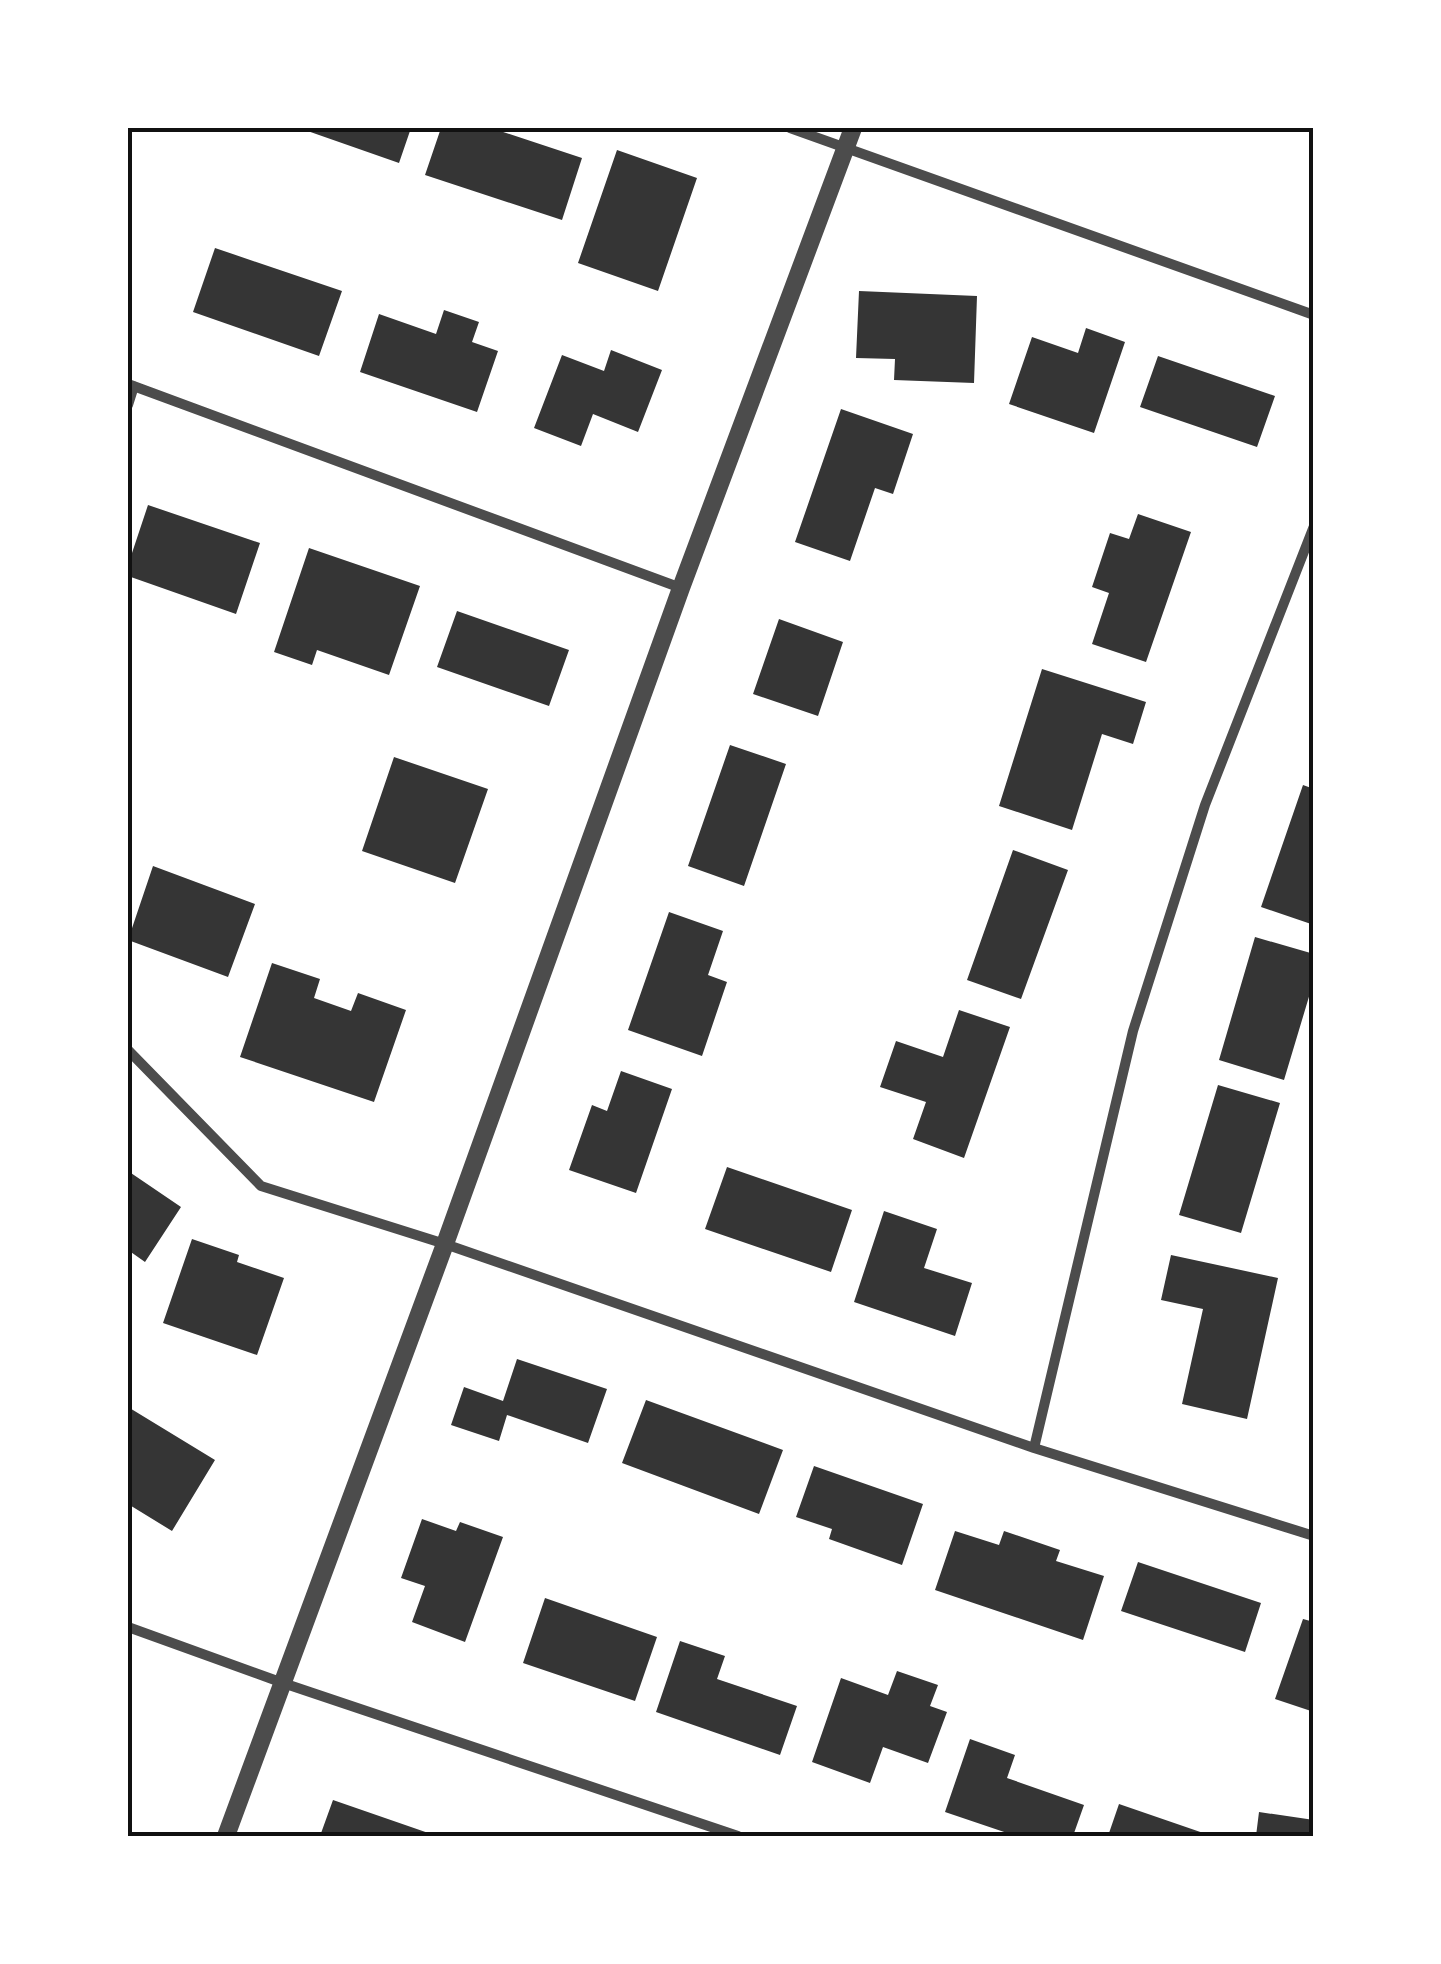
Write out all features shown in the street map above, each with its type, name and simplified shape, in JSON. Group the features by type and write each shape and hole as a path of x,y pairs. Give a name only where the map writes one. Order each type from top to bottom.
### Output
{"street":[{"path":"790,128 1314,315"},
{"path":"226,1836 853,128"},
{"path":"128,404 131,385 681,588"},
{"path":"1034,1448 1133,1031 1205,805 1314,526"},
{"path":"128,1050 260,1186 445,1244 1034,1448 1314,1536"},
{"path":"128,1627 283,1684 738,1836"}],"building":[{"path":"299,128 411,128 399,163"},
{"path":"441,128 491,128 582,158 562,220 425,175"},
{"path":"617,150 697,178 658,291 578,263"},
{"path":"215,248 342,291 319,356 193,312"},
{"path":"859,291 977,296 974,383 894,380 895,359 856,358"},
{"path":"444,310 479,322 472,342 498,351 477,412 360,372 379,314 436,334"},
{"path":"1086,328 1125,342 1094,433 1009,404 1032,337 1078,353"},
{"path":"611,350 662,370 638,432 593,414 581,446 534,428 562,355 604,371"},
{"path":"1158,356 1275,396 1257,447 1140,407"},
{"path":"841,409 913,434 893,494 875,488 850,561 795,542"},
{"path":"148,505 260,543 236,614 128,576"},
{"path":"1138,514 1191,532 1146,662 1092,644 1109,593 1092,587 1110,533 1129,539"},
{"path":"309,548 420,586 389,675 317,650 312,665 274,652"},
{"path":"457,611 569,650 549,706 437,667"},
{"path":"779,619 843,642 818,716 753,694"},
{"path":"1042,669 1146,702 1133,744 1102,734 1072,830 999,806"},
{"path":"730,745 786,764 744,886 688,866"},
{"path":"394,757 488,789 455,883 362,851"},
{"path":"1303,785 1314,789 1314,925 1261,907"},
{"path":"1013,850 1068,870 1021,999 967,980"},
{"path":"153,866 255,904 228,977 128,940"},
{"path":"669,912 723,931 708,975 727,982 702,1056 628,1030"},
{"path":"1255,937 1314,954 1314,980 1284,1080 1219,1060"},
{"path":"272,963 320,979 314,998 351,1011 358,993 406,1010 374,1102 240,1057"},
{"path":"959,1010 1010,1027 964,1158 913,1139 926,1102 880,1087 896,1041 943,1057"},
{"path":"621,1071 672,1089 636,1193 569,1170 592,1105 607,1111"},
{"path":"1218,1085 1280,1103 1241,1233 1179,1215"},
{"path":"727,1167 852,1210 831,1272 705,1229"},
{"path":"128,1171 181,1207 145,1262 128,1250"},
{"path":"884,1211 937,1229 924,1268 972,1283 955,1336 854,1302"},
{"path":"192,1239 239,1255 237,1262 284,1278 257,1355 163,1323"},
{"path":"1171,1255 1278,1278 1247,1419 1182,1404 1203,1309 1161,1300"},
{"path":"517,1359 607,1389 588,1443 507,1415 499,1441 451,1425 464,1387 503,1401"},
{"path":"646,1400 783,1450 759,1514 622,1463"},
{"path":"128,1407 215,1460 172,1531 128,1504"},
{"path":"814,1466 923,1504 902,1565 829,1539 832,1529 796,1517"},
{"path":"422,1519 456,1531 460,1522 503,1537 465,1642 412,1622 425,1586 401,1578"},
{"path":"955,1531 999,1545 1004,1531 1060,1550 1056,1561 1104,1576 1083,1640 935,1590"},
{"path":"1138,1562 1261,1603 1245,1652 1121,1611"},
{"path":"545,1598 657,1637 635,1701 523,1663"},
{"path":"1303,1619 1314,1622 1314,1712 1275,1699"},
{"path":"680,1641 725,1656 717,1679 797,1706 780,1755 656,1712"},
{"path":"897,1671 938,1685 930,1706 947,1712 928,1763 883,1747 870,1783 812,1762 841,1678 888,1695"},
{"path":"970,1739 1015,1755 1007,1778 1084,1805 1073,1836 1016,1836 945,1812"},
{"path":"333,1800 437,1836 320,1836"},
{"path":"1119,1804 1212,1836 1108,1836"},
{"path":"1259,1812 1314,1820 1314,1836 1256,1836"}]}
